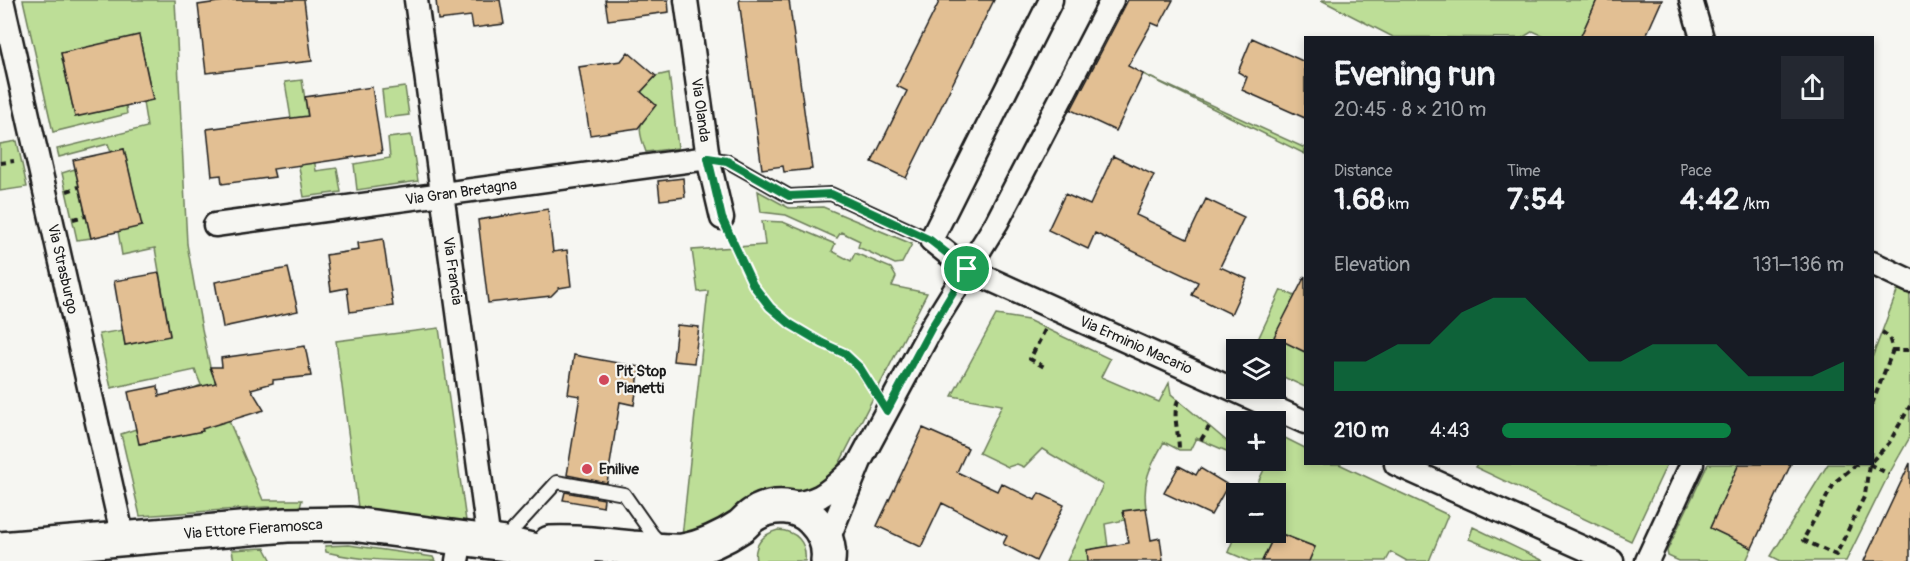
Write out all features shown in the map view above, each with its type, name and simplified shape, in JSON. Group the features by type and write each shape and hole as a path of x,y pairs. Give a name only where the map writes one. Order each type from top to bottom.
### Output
{"main road":[{"path":"483,546 576,542 668,551 685,550 713,542 766,508 781,506 796,508 810,516 821,527 830,554"},
{"name":"Via Ettore Fieramosca","path":"0,549 287,525 330,524 351,524 483,546"},
{"path":"733,561 732,550 735,537 742,525"},
{"path":"483,546 579,561"}],"street":[{"name":"Via Strasburgo","path":"2,0 123,538"},
{"name":"Via Francia","path":"416,0 443,194 483,546"},
{"name":"Via Olanda","path":"686,0 708,158 722,218"},
{"path":"930,240 1051,0"},
{"path":"830,554 860,461 933,325 997,222 1112,0"},
{"path":"1691,0 1701,36"},
{"name":"Via Gran Bretagna","path":"215,225 708,158"},
{"name":"Via Erminio Macario","path":"930,240 967,269 1304,422"},
{"path":"1874,264 1910,281"},
{"path":"781,506 805,503 824,496 860,461"},
{"path":"1398,465 1612,561"},
{"path":"1647,561 1692,465"}],"lane":[{"path":"708,158 727,161 789,196 831,194 930,240"},
{"path":"483,546 557,482 624,494 652,534 668,551"}],"path":[{"path":"0,163 21,159"},
{"path":"66,191 79,188"},
{"path":"73,219 86,216"},
{"path":"722,218 753,285 770,307 790,324 844,353 860,368 887,411"},
{"path":"1046,328 1030,359 1046,368"},
{"path":"1874,399 1893,350 1889,337 1882,332"},
{"path":"1893,350 1910,350"},
{"path":"1178,400 1174,412 1179,450"},
{"path":"1874,459 1889,443 1910,406"},
{"path":"1201,440 1209,427"},
{"path":"1856,465 1836,482 1803,540 1836,555 1865,495 1870,465"},
{"path":"1873,465 1889,474"}],"green space":[{"path":"23,0 175,0 187,244 210,367 229,421 263,500 302,500 300,507 266,507 140,516 121,434 136,429 140,444 202,431 194,388 201,385 195,370 111,388 99,334 123,330 125,345 170,335 155,248 122,255 118,231 141,225 124,149 111,152 108,144 59,157 57,149 147,127 143,102 153,99 139,36 61,53 75,116 126,106 127,114 53,132"},
{"path":"1321,0 1597,0 1581,36 1544,36 1533,31 1525,36 1391,36"},
{"path":"669,73 678,148 646,152 640,131 642,122 655,105 641,92 656,76"},
{"path":"1143,74 1304,148 1304,154"},
{"path":"302,80 316,171 337,168 341,192 304,197 285,82"},
{"path":"405,87 409,115 385,118 382,90"},
{"path":"411,135 418,181 357,190 354,164 390,158 388,138"},
{"path":"17,141 27,187 0,191 0,144"},
{"path":"75,169 91,238 77,240 62,173"},
{"path":"758,191 789,208 823,207 912,244 902,263 895,264 858,247 860,241 841,232 837,238 786,215 761,212"},
{"path":"762,221 783,222 835,244 832,251 851,261 855,253 891,268 896,277 892,286 927,293 838,466 828,479 819,487 811,490 777,489 764,492 744,503 720,522 698,533 682,537 708,291 698,292 692,250 765,245"},
{"path":"1898,289 1910,295 1910,437 1846,561 1781,561 1771,556 1827,465 1874,465 1874,353"},
{"path":"1281,290 1295,296 1275,337 1279,339 1258,339"},
{"path":"996,315 1028,320 1110,359 1101,377 1159,402 1169,383 1171,394 1226,441 1226,451 1196,438 1190,450 1179,450 1164,442 1147,481 1146,508 1123,511 1125,520 1105,524 1108,547 1098,548 1100,561 1067,561 1103,485 1042,449 1024,467 1017,464 1008,467 979,453 1002,405 952,396"},
{"path":"439,328 466,521 358,507 336,341"},
{"path":"1286,342 1304,352 1304,387 1286,378"},
{"path":"1286,438 1304,448 1304,465 1341,465 1448,515 1429,561 1407,561 1391,552 1386,561 1309,561 1315,547 1286,536 1286,483 1258,483 1263,471 1286,471"},
{"path":"1476,465 1667,465 1631,541 1475,467"},
{"path":"1708,465 1739,465 1710,528 1752,548 1746,561 1679,561 1668,556 1667,551"},
{"path":"1473,527 1544,561 1522,561 1469,539"},
{"path":"778,530 795,535 799,539 804,548 805,561 756,561 756,550 760,541 768,534"},
{"path":"1232,543 1271,543 1262,561 1249,561 1228,552"},
{"path":"349,545 433,557 435,561 367,559 326,552 325,546"},
{"path":"265,548 272,561 234,561 232,550"}],"building":[{"path":"232,0 304,0 312,61 206,73 198,5"},
{"path":"436,0 500,0 504,24 473,28 471,16 438,20"},
{"path":"605,0 668,0 669,12 608,20"},
{"path":"739,0 789,0 812,169 784,172 783,166 762,169"},
{"path":"940,0 994,0 906,178 872,162 907,91 897,86"},
{"path":"1128,0 1173,0 1159,26 1152,23 1128,66 1143,74 1116,131 1071,110"},
{"path":"1597,0 1662,0 1646,36 1581,36"},
{"path":"139,35 153,100 75,117 61,53"},
{"path":"1252,38 1304,62 1304,118 1242,90 1247,77 1238,72"},
{"path":"628,52 656,76 641,92 656,105 638,128 590,135 579,67 621,61"},
{"path":"372,87 382,153 273,169 275,177 222,184 221,175 212,176 207,129 308,116 305,97"},
{"path":"124,149 142,226 91,238 73,160"},
{"path":"1113,156 1154,175 1136,215 1187,239 1206,199 1244,217 1220,267 1247,279 1231,314 1192,295 1198,282 1095,233 1088,249 1048,230 1065,194 1090,205"},
{"path":"683,178 685,197 660,200 658,181"},
{"path":"548,209 553,252 567,250 571,286 559,288 551,296 488,303 478,220"},
{"path":"383,239 393,306 350,312 347,288 331,291 326,255 359,250 358,243"},
{"path":"288,268 298,311 223,327 215,282"},
{"path":"159,273 170,336 125,345 114,281"},
{"path":"1304,278 1304,352 1286,343 1286,339 1274,337"},
{"path":"677,325 699,327 694,363 673,361"},
{"path":"305,346 311,376 273,380 273,383 251,389 264,410 202,429 203,431 139,444 128,392 158,386 159,396 216,383 210,367 222,367 221,358"},
{"path":"574,355 640,367 634,405 620,402 607,483 567,475 580,396 568,394"},
{"path":"923,428 968,448 957,472 997,491 1001,483 1035,500 1039,493 1064,505 1036,561 1003,544 1007,536 942,503 921,547 877,526"},
{"path":"1910,463 1910,561 1864,561"},
{"path":"1739,465 1791,465 1752,548 1710,528"},
{"path":"1179,466 1196,475 1200,468 1226,484 1226,489 1211,515 1164,493"},
{"path":"565,492 604,499 603,507 563,500"},
{"path":"1146,508 1151,540 1160,538 1163,561 1088,561 1087,550 1129,543 1123,511"},
{"path":"1286,536 1315,547 1309,561 1262,561 1271,543 1286,543"}],"place":[{"name":"Pit Stop Pianetti","path":"604,380"},
{"name":"Enilive","path":"587,469"}],"route":[{"path":"708,158 727,161 789,196 831,194 930,240 967,269 933,325 887,411 860,368 844,353 790,324 770,307 753,285 722,218 708,158"}]}
